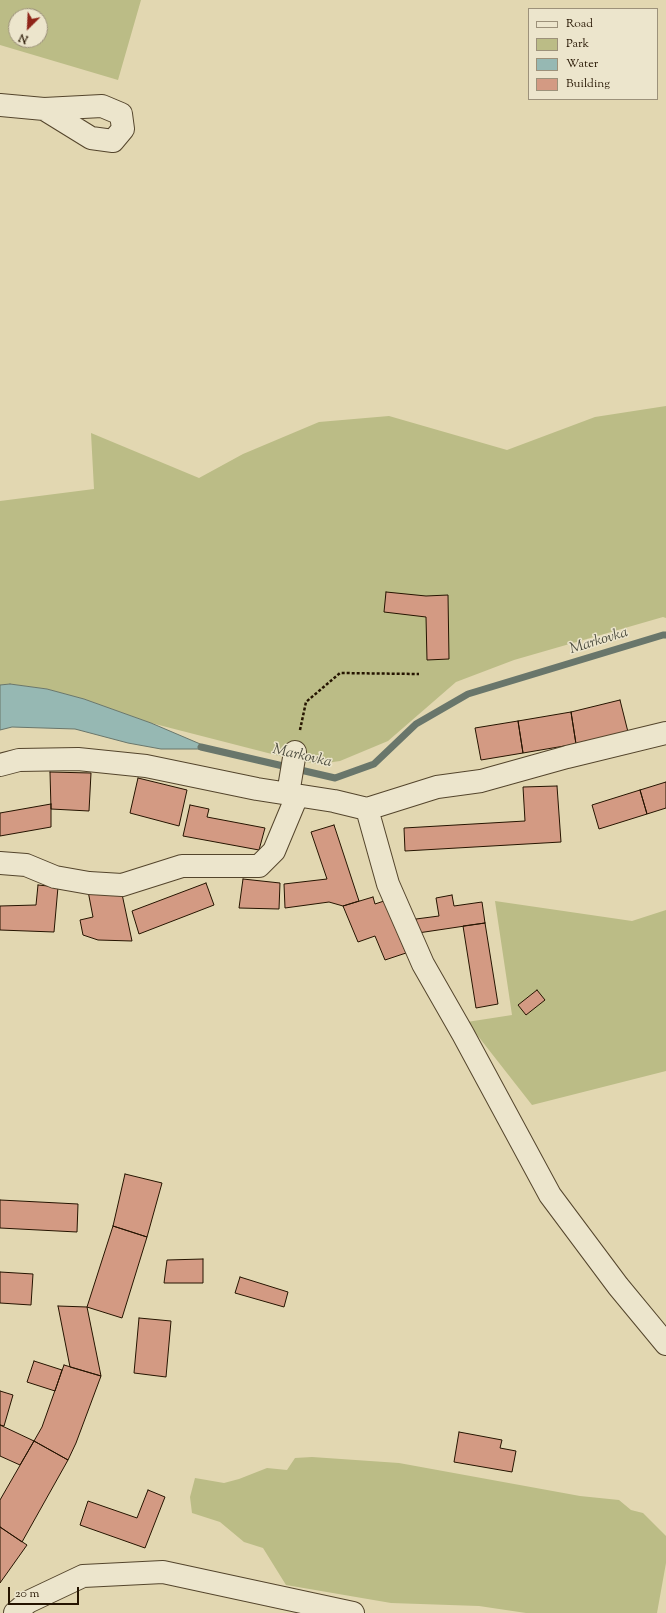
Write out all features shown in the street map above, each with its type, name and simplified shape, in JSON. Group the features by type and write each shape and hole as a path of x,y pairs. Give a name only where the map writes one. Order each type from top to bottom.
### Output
{"street":[{"path":"0,105 44,109"},
{"path":"0,765 19,760 78,759 146,766 292,789 367,809 437,787 481,781 567,757 666,733"},
{"path":"0,863 26,865 55,877 88,883 122,885 182,866 259,866 274,851 292,789 295,752"},
{"path":"367,809 388,884 423,964 477,1059 550,1195 618,1286 666,1344"},
{"path":"15,1613 28,1602 83,1576 163,1572 353,1613"}],"path":[{"path":"295,752 306,702 340,673 419,674"}],"green space":[{"path":"0,0 141,0 118,80 10,48 48,48 48,8 8,8 8,47 0,45"},
{"path":"666,406 666,618 663,617 514,660 456,682 388,741 340,761 319,764 299,761 151,723 84,699 47,689 10,684 0,685 0,501 94,489 91,433 199,478 243,454 319,422 389,416 507,450 595,417"},
{"path":"495,901 632,921 666,910 666,1071 532,1105 467,1022 512,1015"},
{"path":"312,1457 399,1463 580,1496 619,1500 631,1510 643,1513 666,1536 666,1563 657,1613 526,1613 479,1606 391,1603 286,1585 263,1548 244,1542 220,1522 192,1513 190,1497 195,1478 224,1483 267,1468 287,1470 295,1458"}],"water":[{"path":"10,684 47,689 84,699 151,723 212,749 161,749 128,743 75,729 12,727 0,730 0,685"}],"building":[{"path":"386,592 426,596 448,595 449,659 427,660 426,617 384,612"},
{"path":"620,700 628,732 576,744 571,712"},
{"path":"571,712 576,744 523,753 518,721"},
{"path":"518,721 523,753 481,760 475,728"},
{"path":"50,772 91,773 89,811 51,809"},
{"path":"138,778 187,790 179,826 130,813"},
{"path":"666,782 666,808 647,814 640,790"},
{"path":"557,786 561,842 405,851 404,828 525,821 523,787"},
{"path":"640,790 647,814 599,829 592,805"},
{"path":"51,804 51,827 0,836 0,813"},
{"path":"190,805 209,809 207,817 265,828 259,850 183,836"},
{"path":"334,825 359,901 343,906 329,902 285,908 284,884 327,879 311,832"},
{"path":"243,879 280,883 279,909 239,908"},
{"path":"206,883 214,905 139,934 132,911"},
{"path":"38,885 58,887 54,932 0,930 0,906 36,905"},
{"path":"88,891 122,894 132,941 98,940 83,935 80,920 93,917"},
{"path":"452,895 454,906 482,902 485,923 418,933 416,919 439,916 436,898"},
{"path":"373,897 375,904 384,901 406,953 385,960 375,936 358,942 343,906"},
{"path":"485,923 498,1004 476,1008 463,926"},
{"path":"537,990 545,1000 526,1015 518,1005"},
{"path":"125,1174 162,1183 147,1237 113,1226"},
{"path":"0,1200 78,1204 77,1232 0,1228"},
{"path":"113,1226 147,1237 122,1318 87,1307"},
{"path":"203,1259 203,1283 164,1283 167,1260"},
{"path":"0,1272 33,1274 31,1305 0,1303"},
{"path":"240,1277 288,1292 284,1307 235,1293"},
{"path":"58,1306 87,1307 101,1376 70,1367"},
{"path":"139,1318 171,1321 166,1377 134,1373"},
{"path":"34,1361 62,1370 55,1391 27,1382"},
{"path":"64,1365 101,1376 76,1443 68,1460 34,1441 42,1427"},
{"path":"0,1391 13,1395 4,1426 0,1425"},
{"path":"0,1425 34,1441 20,1465 0,1456"},
{"path":"459,1432 502,1440 500,1448 516,1451 512,1472 454,1462"},
{"path":"34,1441 68,1460 22,1542 0,1527 0,1500"},
{"path":"148,1490 165,1497 145,1548 80,1525 88,1501 137,1518"},
{"path":"0,1527 27,1545 0,1583"}],"waterway":[{"name":"Markovka","path":"201,747 335,778 374,764 416,724 468,694 666,635"}]}
